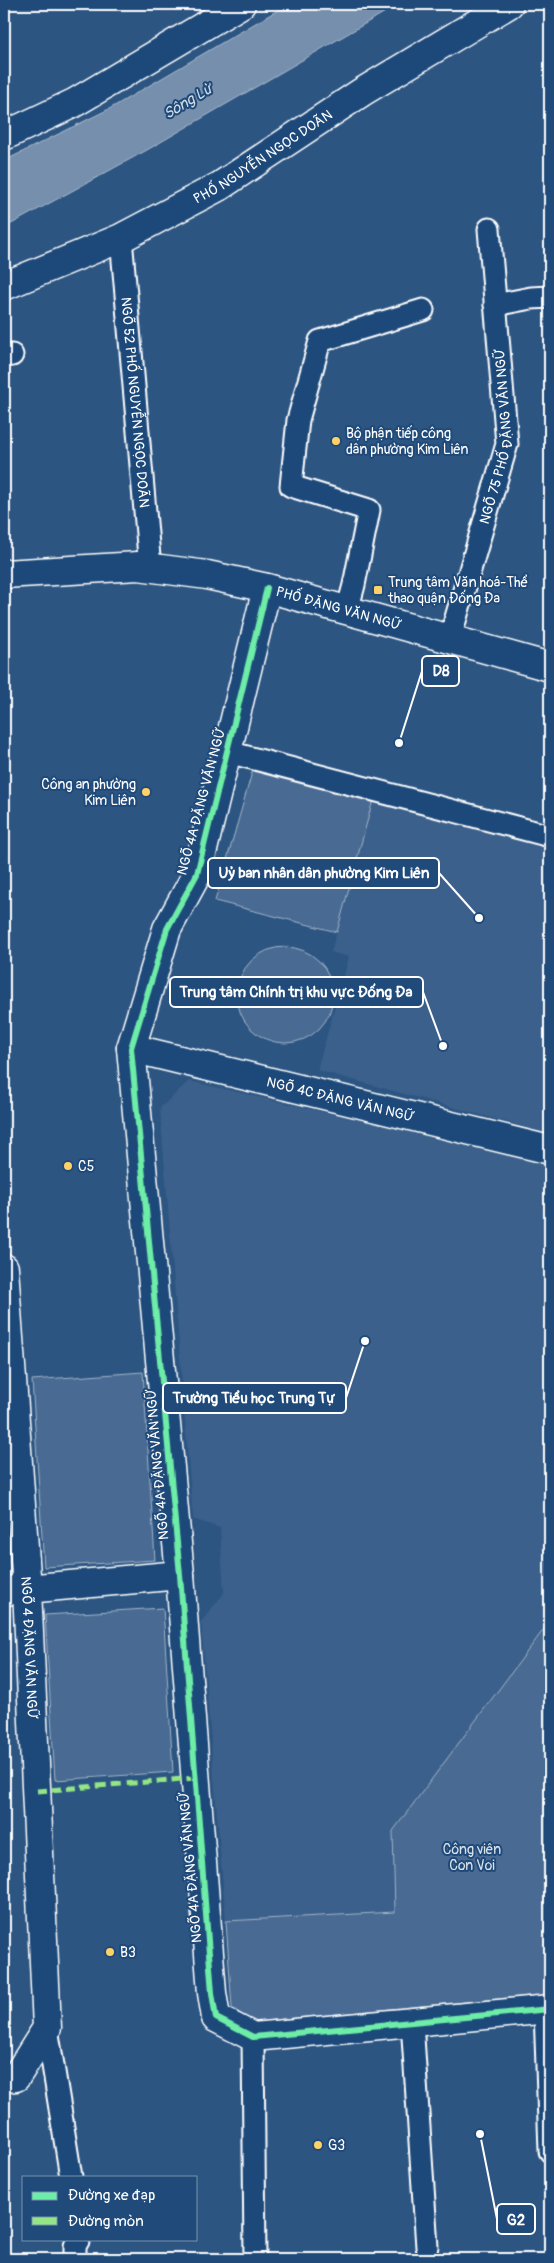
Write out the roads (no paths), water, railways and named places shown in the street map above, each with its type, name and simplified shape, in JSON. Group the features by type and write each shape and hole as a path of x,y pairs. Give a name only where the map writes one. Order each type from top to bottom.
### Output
{"street":[{"path":"4,136 74,103 241,4"},
{"name":"PHỐ NGUYỄN NGỌC DOÃN","path":"4,286 121,238 220,186 362,92 509,4"},
{"name":"PHỐ ĐẶNG VĂN NGỮ","path":"4,574 138,566 207,575 266,588 550,667"},
{"name":"NGÕ 4A ĐẶNG VĂN NGỮ","path":"252,2037 216,2018 215,2010 180,1575 131,1048 167,929 196,874 228,752 266,588"},
{"name":"NGÕ 4C ĐẶNG VĂN NGỮ","path":"131,1048 550,1150"},
{"name":"NGÕ 4 ĐẶNG VĂN NGỮ","path":"4,1268 15,1590 47,2028"},
{"path":"15,1590 180,1575"},
{"path":"252,2037 548,2010"},
{"path":"4,2078 16,2077 47,2028"}],"lane":[{"name":"NGÕ 75 PHỐ ĐẶNG VĂN NGỮ","path":"450,638 507,444 489,229"},
{"name":"NGÕ 52 PHỐ NGUYỄN NGỌC DOÃN","path":"121,238 150,568"},
{"path":"496,305 531,298 550,297"},
{"path":"347,611 369,510 290,486 298,420 320,341 424,310"},
{"path":"228,752 550,836"},
{"path":"548,2010 550,2151"},
{"path":"412,2022 427,2247"},
{"path":"47,2028 71,2176"},
{"path":"252,2037 255,2259"},
{"path":"75,2259 75,2246 79,2240"}],"water":[{"name":"Sông Lừ","path":"288,4 399,4 147,150 4,228 4,161 111,108"}],"place":[{"name":"Bộ phận tiếp công dân phường Kim Liên","path":"336,441"},
{"name":"Trung tâm Văn hoá-Thể thao quận Đống Đa","path":"378,590"},
{"name":"D8","path":"399,743"},
{"name":"Công an phường Kim Liên","path":"146,792"},
{"name":"Uỷ ban nhân dân phường Kim Liên","path":"479,918"},
{"name":"Trung tâm Chính trị khu vực Đống Đa","path":"443,1046"},
{"name":"C5","path":"68,1166"},
{"name":"Trường Tiểu học Trung Tự","path":"365,1341"},
{"name":"B3","path":"110,1952"},
{"name":"G2","path":"480,2134"},
{"name":"G3","path":"318,2145"}],"park label":[{"name":"Công viên Con Voi","path":"472,1858"}]}
